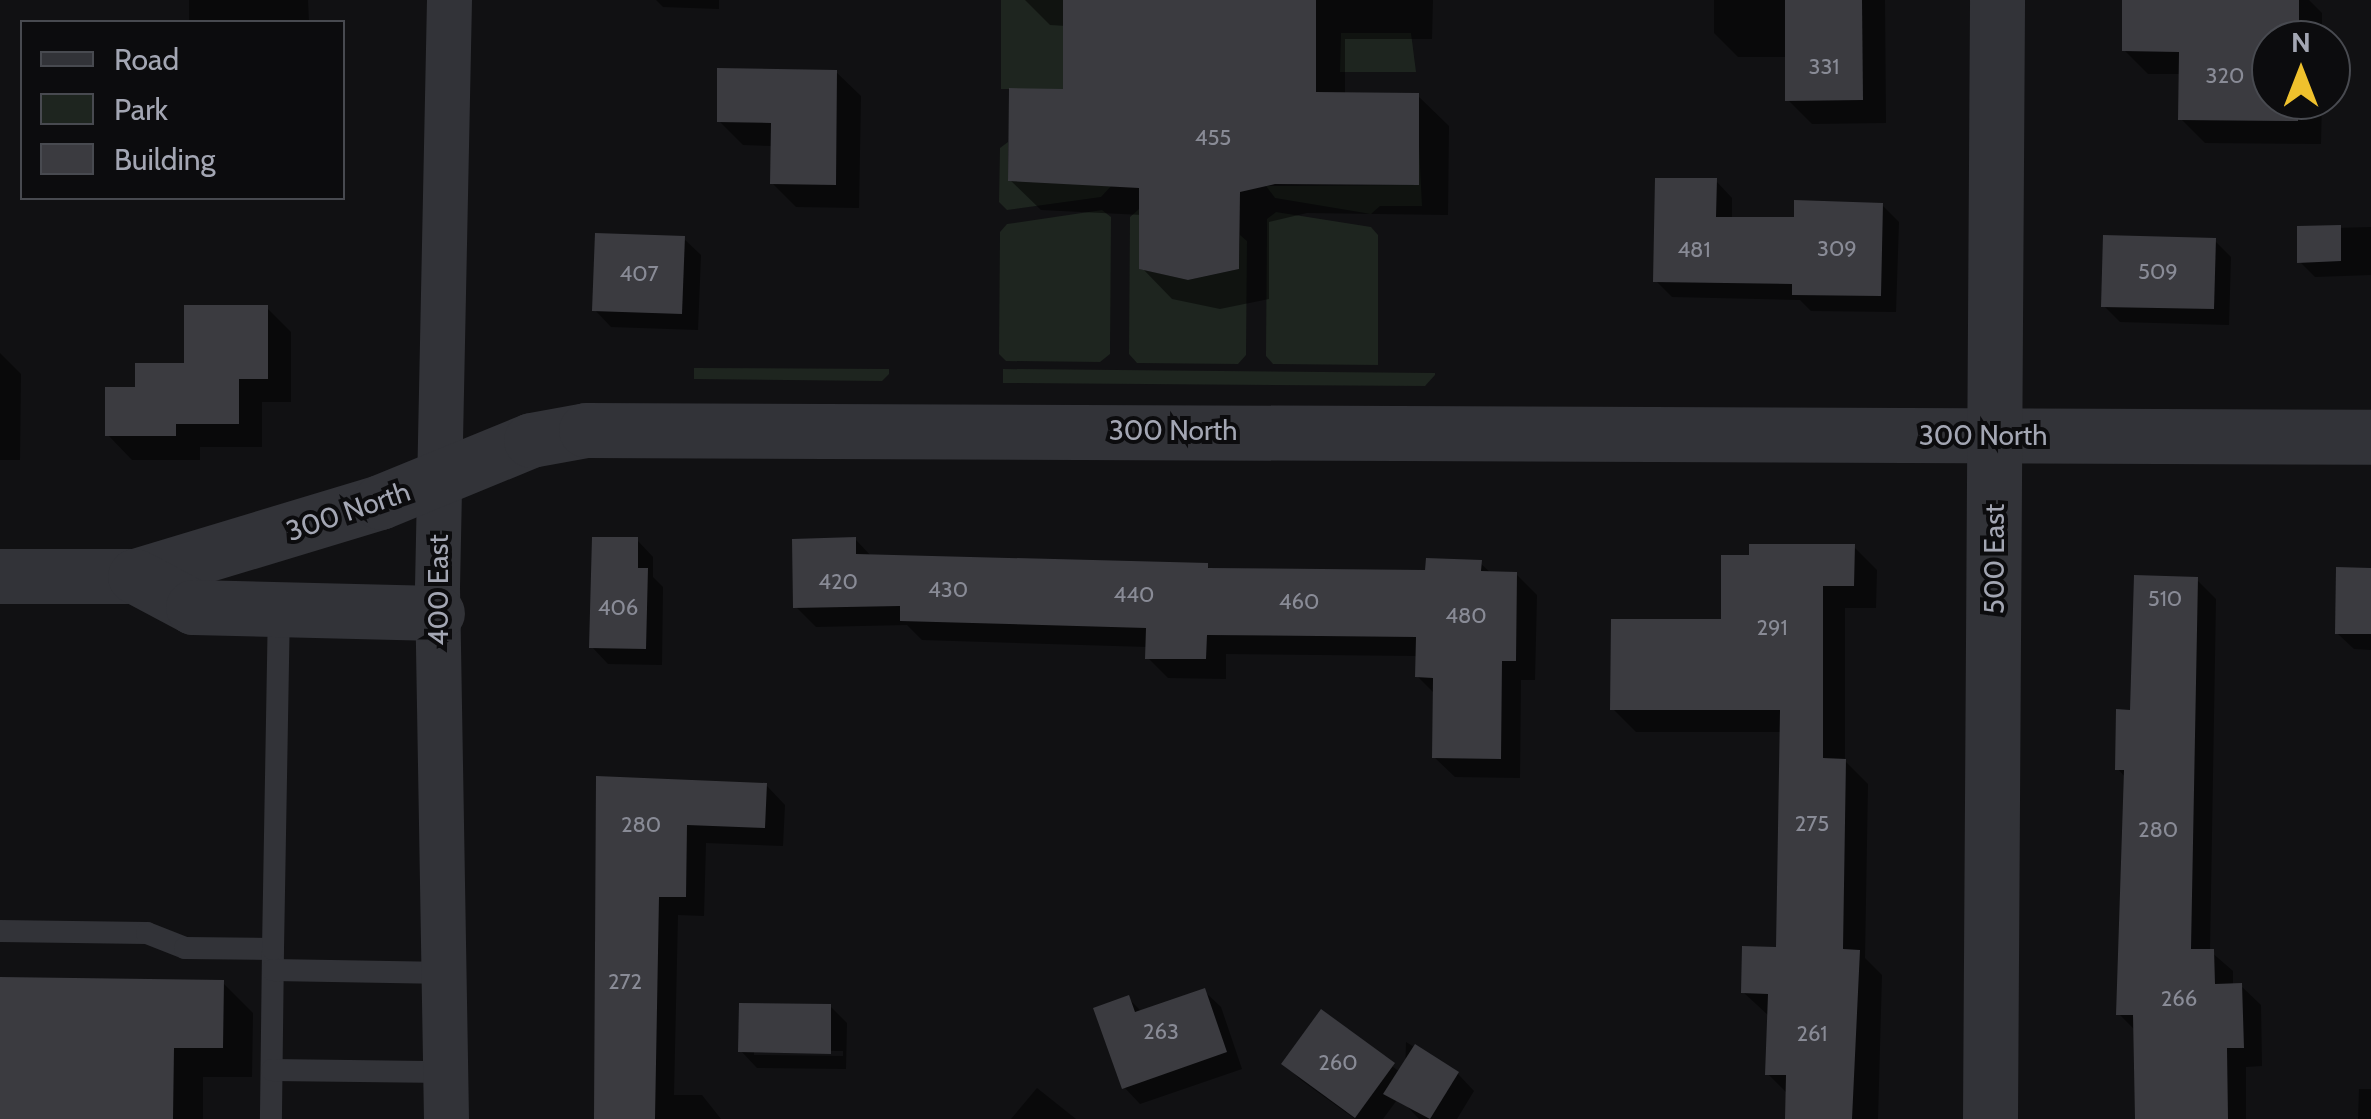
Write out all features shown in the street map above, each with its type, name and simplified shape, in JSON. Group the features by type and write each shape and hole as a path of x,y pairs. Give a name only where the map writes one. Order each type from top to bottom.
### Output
{"street":[{"name":"400 East","path":"446,1119 448,973 437,613 449,0"},
{"name":"500 East","path":"1990,1119 1997,0"},
{"name":"300 North","path":"0,576 135,576 439,480 530,440 644,427 2371,437"},
{"path":"135,576 193,607 437,613"}],"lane":[{"path":"271,1119 279,609"},
{"path":"0,930 147,933 186,948 448,973"},
{"path":"272,1070 446,1072"}],"green space":[{"path":"1001,0 1063,0 1063,89 1001,89"},
{"path":"1341,33 1411,33 1416,72 1340,72"},
{"path":"1008,142 1008,181 1114,183 1101,197 1007,210 999,202 1000,148"},
{"path":"1419,145 1422,206 1380,206 1371,214 1275,198 1266,186 1418,185"},
{"path":"1139,209 1140,269 1188,280 1239,269 1240,235 1247,241 1246,355 1238,364 1137,363 1129,354 1130,217"},
{"path":"1102,210 1111,217 1110,354 1100,362 1006,361 999,354 1000,232 1007,224"},
{"path":"1276,212 1371,227 1378,235 1378,365 1273,364 1266,356 1267,219"},
{"path":"694,368 889,369 889,374 882,381 694,379"},
{"path":"1003,369 1435,375 1425,386 1003,383"}],"building":[{"path":"1063,0 1316,0 1316,92 1419,93 1419,185 1275,184 1240,192 1239,269 1188,280 1139,269 1139,188 1008,181 1009,88 1063,89"},
{"path":"1785,0 1862,0 1863,100 1785,101"},
{"path":"2122,0 2299,0 2299,20 2251,20 2251,120 2298,121 2178,120 2179,52 2122,51"},
{"path":"717,68 837,70 836,185 770,184 771,123 717,122"},
{"path":"1655,178 1717,178 1716,217 1794,217 1794,200 1883,203 1881,296 1792,295 1792,284 1653,282"},
{"path":"2341,225 2341,261 2297,263 2297,226"},
{"path":"595,233 685,236 682,314 592,311"},
{"path":"2103,235 2216,238 2214,309 2101,307"},
{"path":"184,305 268,305 268,379 239,379 239,424 176,424 176,436 105,436 105,387 135,387 135,363 184,363"},
{"path":"592,537 638,537 638,568 648,568 646,649 589,648"},
{"path":"856,537 856,554 1208,563 1208,568 1425,570 1426,558 1482,560 1481,571 1517,572 1516,661 1502,661 1501,759 1432,758 1433,678 1415,677 1416,637 1207,635 1206,659 1145,659 1146,628 900,621 900,606 793,608 792,539"},
{"path":"1749,544 1855,544 1854,586 1823,586 1823,758 1846,759 1843,949 1860,950 1852,1119 1785,1119 1786,1075 1765,1075 1768,994 1741,993 1742,946 1776,947 1780,710 1610,710 1611,619 1721,619 1721,555 1749,555"},
{"path":"2336,567 2371,568 2371,634 2335,634"},
{"path":"2134,575 2198,577 2191,949 2214,949 2215,984 2242,983 2244,1048 2227,1048 2228,1119 2135,1119 2133,1015 2116,1015 2124,770 2115,770 2116,709 2130,710"},
{"path":"596,776 767,783 765,828 687,825 686,897 659,897 655,1119 594,1119"},
{"path":"0,977 224,980 223,1048 174,1048 173,1119 0,1119"},
{"path":"1205,988 1227,1052 1122,1089 1093,1008 1129,995 1135,1012"},
{"path":"739,1003 831,1004 831,1054 738,1052"},
{"path":"1321,1009 1395,1063 1355,1118 1281,1064"},
{"path":"1415,1044 1459,1072 1430,1119 1383,1094"}]}
